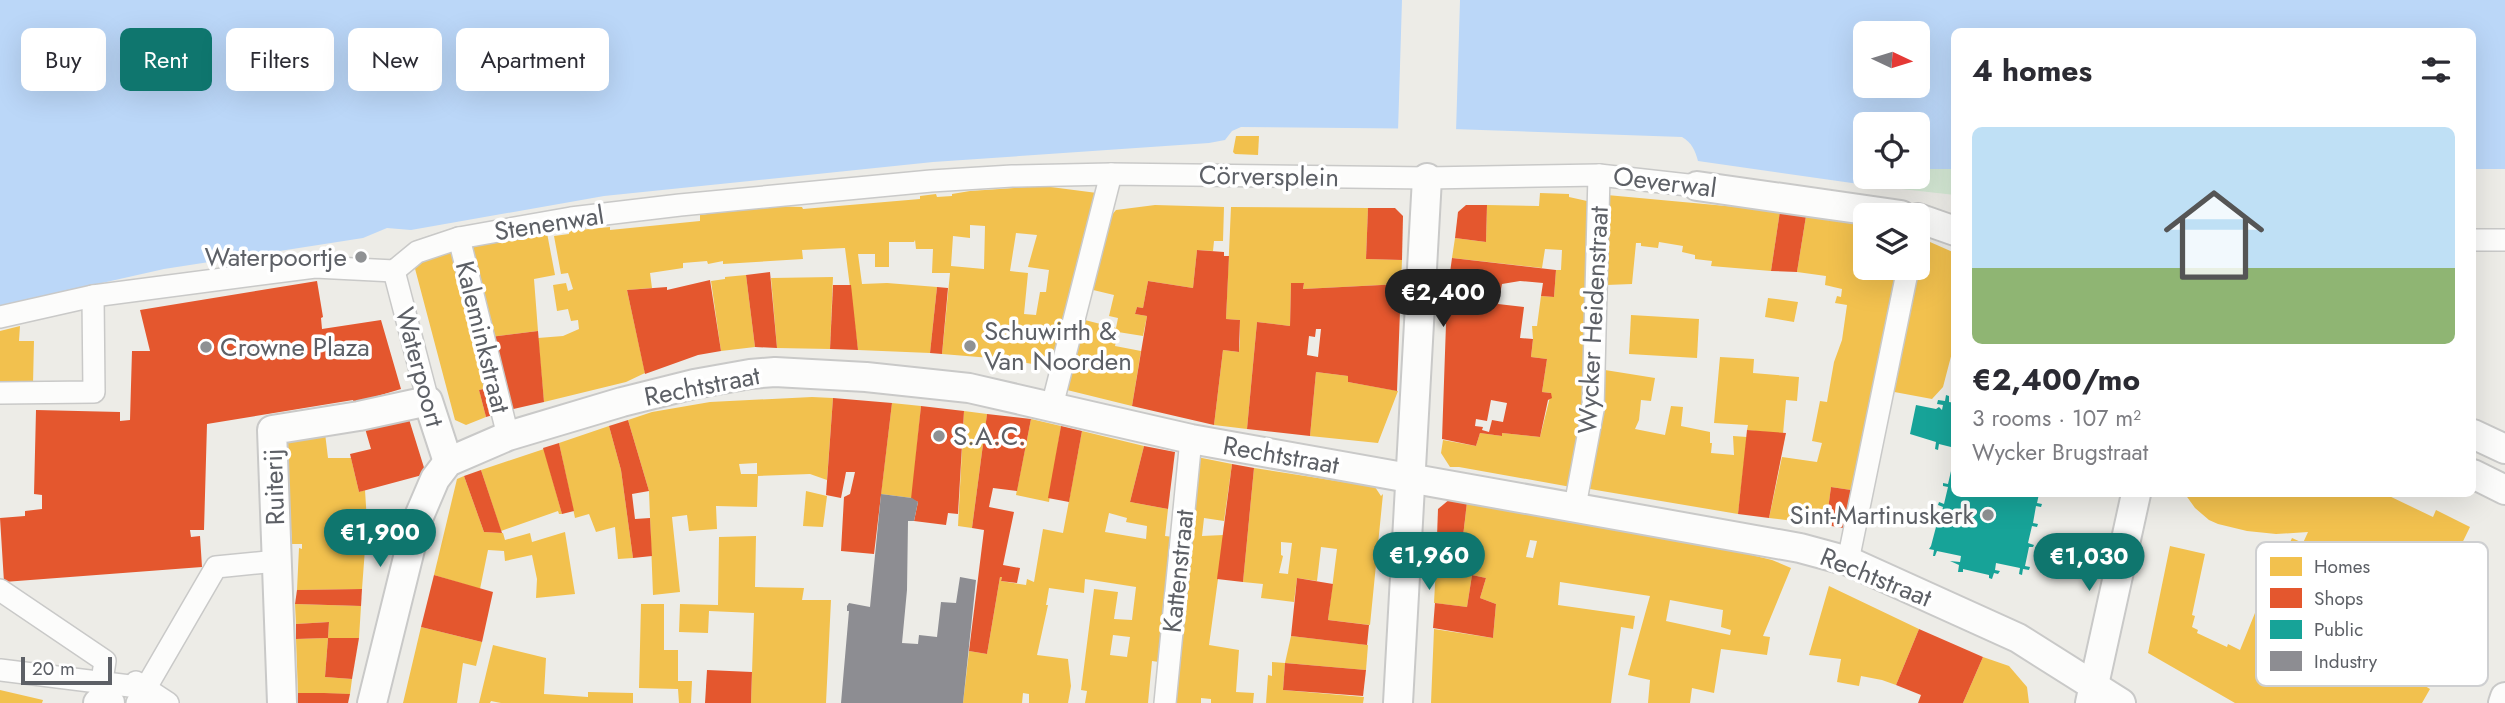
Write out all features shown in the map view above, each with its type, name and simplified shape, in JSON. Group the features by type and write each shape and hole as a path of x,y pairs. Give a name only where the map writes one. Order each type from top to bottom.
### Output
{"street":[{"name":"Cörversplein","path":"1111,174 1427,178"},
{"name":"Stenenwal","path":"394,271 417,252 459,237 571,218 791,194 999,176 1111,174"},
{"path":"1052,406 1111,174"},
{"name":"Oeverwal","path":"1427,178 1599,175 1853,208"},
{"name":"Wycker Heidenstraat","path":"1575,506 1593,410 1599,175"},
{"path":"1398,703 1427,178"},
{"path":"1930,222 1951,230"},
{"name":"Kaleminkstraat","path":"459,237 508,436"},
{"path":"2476,240 2505,240"},
{"path":"0,317 93,296 315,267 394,271"},
{"name":"Waterpoort","path":"394,271 428,401 448,462"},
{"path":"1848,561 1906,280"},
{"path":"0,393 94,392 93,296"},
{"name":"Rechtstraat","path":"448,462 508,436 672,389 723,378 775,372 943,384 993,392 1191,439 1800,548 1848,561 2018,638 2092,695 2121,703"},
{"name":"Ruiterij","path":"282,703 272,430 359,416 428,401"},
{"path":"2476,435 2505,449"},
{"name":"Kattenstraat","path":"1165,703 1191,439"},
{"path":"372,703 417,521 435,479 448,462"},
{"path":"2476,476 2505,490"},
{"path":"2092,695 2135,497"},
{"path":"141,695 216,568 277,561"},
{"path":"0,590 105,661 141,695"},
{"path":"102,697 105,661"},
{"path":"0,670 102,697 141,695 168,703"},
{"path":"2503,703 2505,697"}],"green space":[{"path":"1930,169 1951,169 1951,195 1902,189 1930,189"}],"water":[{"path":"0,0 2505,0 2505,169 2476,169 2476,28 1951,28 1951,169 1930,169 1930,112 1853,112 1853,183 1698,161 1693,147 1682,137 1452,129 1241,127 1232,131 1225,140 1209,143 933,162 604,196 411,230 387,228 363,238 164,269 0,306"}],"pier":[{"path":"1402,0 1460,0 1456,132 1398,132"}],"building: Homes":[{"path":"1236,136 1259,136 1258,155 1235,154 1233,152"},
{"path":"1043,186 1097,193 1057,368 1003,359 942,354 950,273 932,273 933,249 916,249 915,240 889,242 889,267 875,267 875,254 858,254 862,284 937,287 930,353 858,350 845,248 802,250 803,259 723,264 723,261 708,264 707,261 683,263 683,268 650,273 652,288 627,290 645,373 626,382 544,402 538,338 563,336 579,329 578,320 571,321 568,309 557,311 553,285 566,283 568,291 573,289 568,273 561,274 554,236 569,234 569,231 610,227 610,230 700,221 700,215 766,206 803,209 920,199 920,196 936,194 937,197 952,196 970,191","holes":["970,225 985,226 984,269 951,266 953,236 970,238","1016,233 1037,235 1028,267 1049,270 1046,292 1040,292 1036,315 1024,314 1028,273 1010,271"]},
{"path":"1540,193 1569,194 1569,197 1587,201 1587,195 1590,193 1583,408 1571,487 1450,467 1441,453 1443,440 1476,446 1480,433 1540,437 1551,393 1542,392 1547,359 1531,357 1532,326 1537,326 1541,296 1554,297 1556,270 1561,270 1562,250 1545,249 1542,268 1452,258 1455,238 1486,242 1487,205 1539,206"},
{"path":"1607,195 1780,211 1771,271 1711,266 1712,261 1695,259 1695,255 1682,252 1683,246 1659,242 1658,248 1636,243 1632,284 1606,285"},
{"path":"1155,205 1224,207 1223,241 1214,241 1213,251 1197,250 1193,288 1148,281 1143,308 1137,307 1135,314 1147,316 1143,336 1118,332 1115,346 1141,351 1132,406 1063,389 1081,319 1116,328 1118,318 1109,316 1114,295 1089,289 1105,223 1116,210"},
{"path":"1231,207 1368,208 1366,259 1402,260 1401,284 1303,289 1304,283 1291,283 1290,326 1257,322 1247,429 1214,425 1223,350 1239,352 1240,341 1240,320 1226,319"},
{"path":"1806,216 1853,224 1853,280 1895,280 1851,490 1831,487 1826,525 1769,518 1782,457 1817,462 1822,443 1812,441 1820,401 1827,402 1834,362 1842,340 1847,305 1835,303 1837,296 1841,297 1842,289 1825,285 1826,276 1797,272"},
{"path":"547,233 555,275 534,279 538,331 490,337 472,245 527,239 526,235"},
{"path":"1930,242 1951,251 1951,356 1943,387 1932,399 1889,391 1914,283 1915,280 1930,280"},
{"path":"454,250 490,388 479,390 486,417 466,425 455,420 413,261"},
{"path":"746,275 755,347 721,351 711,281"},
{"path":"833,277 830,349 777,348 771,278"},
{"path":"1768,298 1798,302 1794,322 1765,317"},
{"path":"1631,315 1699,319 1697,358 1629,354"},
{"path":"20,326 19,341 34,341 33,384 0,383 0,331"},
{"path":"1720,357 1754,359 1753,373 1799,377 1797,401 1786,400 1783,434 1747,430 1748,425 1714,423"},
{"path":"1605,370 1655,378 1651,401 1641,400 1635,429 1665,435 1671,406 1683,407 1681,426 1710,432 1711,453 1734,455 1733,436 1747,437 1738,514 1584,488 1600,412"},
{"path":"1316,372 1348,376 1348,382 1398,391 1378,443 1310,436"},
{"path":"833,398 827,480 810,474 758,476 757,507 716,506 717,529 689,531 687,515 672,517 680,592 653,595 649,491 628,420 652,412 710,402","holes":["757,463 757,474 741,474 739,464"]},
{"path":"892,403 921,406 912,498 881,494"},
{"path":"964,411 987,414 972,528 958,526"},
{"path":"1031,419 1061,426 1049,502 1016,495"},
{"path":"609,426 621,470 633,558 618,559 615,527 596,532 589,514 575,518 559,443"},
{"path":"1082,431 1144,446 1130,502 1168,509 1165,536 1174,537 1159,662 1152,661 1148,703 1085,703 1087,691 1081,690 1094,589 1118,592 1114,619 1132,620 1136,587 1085,579 1084,593 1049,588 1037,655 1068,659 1071,686 1068,703 1029,703 1029,694 1023,693 1022,703 963,703 969,651 987,654 1000,577 1001,581 1026,585 1027,579 1034,582 1043,529 1063,533","holes":["1109,513 1127,518 1126,522 1147,526 1146,539 1105,532","1113,635 1130,637 1127,657 1110,655"]},
{"path":"325,433 328,458 351,458 359,492 365,490 367,522 362,589 297,590 299,548 302,549 302,544 292,544 285,438"},
{"path":"544,449 562,514 558,511 501,531 481,470"},
{"path":"1197,457 1232,464 1224,521 1204,518 1202,536 1224,535 1209,645 1239,650 1236,692 1254,693 1253,703 1211,703 1211,699 1201,698 1201,703 1170,703"},
{"path":"1254,468 1375,487 1381,496 1383,494 1370,625 1328,620 1337,549 1321,547 1317,581 1297,578 1294,602 1261,598 1263,584 1243,582","holes":["1281,542 1292,543 1288,574 1279,573 1283,556"]},
{"path":"464,476 484,532 503,533 505,540 530,533 532,542 565,532 575,594 536,598 537,579 532,555 505,561 504,551 488,550 480,589 434,575 457,479"},
{"path":"806,491 827,496 823,527 803,526"},
{"path":"2187,497 2391,497 2433,517 2436,510 2470,527 2463,542 2303,542 2308,532 2276,534 2247,531 2218,524 2195,508"},
{"path":"1467,502 1731,550 1772,560 1791,568 1763,636 1770,637 1767,655 1721,649 1714,693 1692,688 1690,703 1648,703 1650,680 1628,675 1650,596 1560,582 1558,605 1635,616 1633,629 1621,627 1611,703 1431,703 1434,629 1493,638 1496,604 1480,598 1486,578 1472,575 1467,607 1434,603 1436,565 1459,571","holes":["1530,540 1537,541 1533,558 1526,557","1670,600 1723,610 1721,627 1731,630 1730,635 1666,621"]},
{"path":"756,536 755,587 804,588 802,600 831,600 826,703 751,703 754,613 709,611 708,633 679,632 680,604 718,605 719,537"},
{"path":"2170,546 2205,554 2192,615 2195,616 2192,627 2198,630 2197,633 2240,650 2256,610 2256,686 2425,686 2430,689 2422,703 2235,703 2148,653"},
{"path":"1829,586 1919,629 1896,685 1861,676 1859,686 1837,682 1841,659 1809,655"},
{"path":"295,604 361,606 359,638 328,638 329,622 296,624"},
{"path":"641,604 664,604 664,650 678,650 678,681 692,681 691,703 679,703 678,689 639,688"},
{"path":"421,627 482,642 476,666 463,663 457,703 403,703"},
{"path":"1291,636 1368,645 1366,670 1285,663"},
{"path":"328,638 325,677 352,679 350,694 298,693 296,639"},
{"path":"493,645 546,658 544,694 588,697 588,692 633,693 633,703 479,703"},
{"path":"1983,657 2009,666 2027,687 2029,703 1963,703"},
{"path":"1272,662 1285,663 1283,690 1364,697 1363,703 1266,703"},
{"path":"0,690 43,700 42,703 0,703"}],"building: Shops":[{"path":"1466,205 1487,205 1486,242 1455,238 1458,212"},
{"path":"1368,208 1395,208 1403,216 1402,260 1366,259"},
{"path":"1780,211 1806,216 1797,272 1771,271"},
{"path":"1197,250 1224,252 1224,256 1229,256 1226,319 1240,320 1239,352 1223,350 1214,425 1132,406 1147,316 1135,314 1137,307 1143,308 1148,281 1193,288"},
{"path":"1452,258 1556,270 1554,297 1541,296 1543,283 1520,281 1502,284 1498,304 1524,307 1520,338 1533,339 1531,357 1547,359 1542,392 1551,393 1552,398 1548,400 1540,437 1480,433 1476,446 1442,439 1446,324 1443,323","holes":["1491,400 1507,403 1503,422 1492,420 1489,432 1482,430 1483,427 1475,426 1476,419 1487,421"]},
{"path":"770,272 777,348 755,347 746,275"},
{"path":"710,280 721,351 698,355 645,374 627,290 667,287 667,290"},
{"path":"317,281 323,317 322,329 381,320 401,389 354,403 353,400 207,424 204,530 190,530 191,537 200,536 202,567 4,582 0,518 25,516 25,511 42,509 42,495 34,494 36,410 120,412 120,421 130,420 132,351 150,351 140,310"},
{"path":"1291,283 1304,283 1303,289 1401,284 1397,391 1348,382 1348,376 1316,372 1310,436 1247,429 1257,322 1290,326","holes":["1316,329 1321,329 1318,357 1307,355 1309,336 1315,337"]},
{"path":"833,285 851,285 858,350 830,349"},
{"path":"937,287 948,288 942,354 930,353"},
{"path":"538,331 544,402 505,411 490,337"},
{"path":"493,387 500,413 486,417 479,390"},
{"path":"833,398 892,403 874,554 841,551 844,497 850,494 855,472 846,472 841,498 826,495"},
{"path":"921,406 964,411 958,514 948,513 946,525 914,521 918,502 911,499"},
{"path":"987,414 1031,419 1017,491 993,488 989,507 1014,512 1003,565 1020,568 1017,583 1001,581 1000,577 987,654 969,651 984,530 972,528"},
{"path":"408,416 426,474 359,492 350,454 371,449 364,425"},
{"path":"628,420 649,491 632,494 635,519 650,518 652,556 633,558 621,470 609,426"},
{"path":"1061,426 1082,431 1069,502 1048,498"},
{"path":"1747,430 1786,433 1769,518 1738,514"},
{"path":"559,443 574,511 562,514 543,448"},
{"path":"1144,446 1175,452 1168,509 1130,502"},
{"path":"1232,464 1254,468 1243,582 1217,579"},
{"path":"481,470 502,533 484,532 464,476"},
{"path":"1831,487 1851,490 1843,528 1826,525"},
{"path":"1450,499 1467,502 1459,571 1436,565 1438,509"},
{"path":"434,575 493,592 482,642 421,627"},
{"path":"1472,575 1486,578 1480,598 1496,604 1493,638 1433,628 1435,603 1467,607"},
{"path":"1297,578 1333,584 1328,620 1369,625 1367,645 1291,636"},
{"path":"362,589 361,606 295,604 297,590"},
{"path":"329,622 328,638 296,639 296,624"},
{"path":"1919,629 1983,657 1963,703 1918,703 1921,695 1896,685"},
{"path":"328,638 359,638 352,679 325,677"},
{"path":"1285,663 1366,670 1363,696 1283,690"},
{"path":"707,670 752,672 751,703 705,703"},
{"path":"298,693 350,694 348,703 298,703"}],"building: Public":[{"name":"Sint-Martinuskerk","path":"1946,395 1949,396 1951,447 1939,444 1938,450 1935,449 1936,442 1910,434 1916,405 1936,409 1939,407 1942,410 1943,405 1937,404 1938,400 1945,401"},
{"name":"Sint-Martinuskerk","path":"1951,471 1951,497 2038,497 2037,503 2042,504 2041,507 2036,506 2033,523 2038,524 2037,527 2032,526 2028,543 2034,545 2029,547 2025,566 2030,567 2029,570 2023,569 2022,575 2019,574 2020,568 1996,563 1995,570 2000,571 1998,574 1994,573 1992,579 1989,575 1963,569 1963,572 1958,572 1959,565 1950,561 1960,562 1961,556 1937,551 1933,556 1934,550 1929,549 1936,527 1934,523 1939,525 1943,507 1938,505 1939,502 1944,504 1948,487 1943,486 1943,483 1948,484"}],"building: Industry":[{"path":"881,494 912,498 918,502 914,521 908,521 907,590 902,643 918,644 919,635 937,637 941,602 956,603 960,577 976,580 963,703 841,703 849,611 847,606 849,603 870,607"}],"place":[{"name":"Waterpoortje","path":"361,257"},
{"name":"Schuwirth & Van Noorden","path":"970,346"},
{"name":"Crowne Plaza","path":"206,347"},
{"name":"S.A.C.","path":"939,436"},
{"name":"Sint-Martinuskerk","path":"1988,515"}]}
